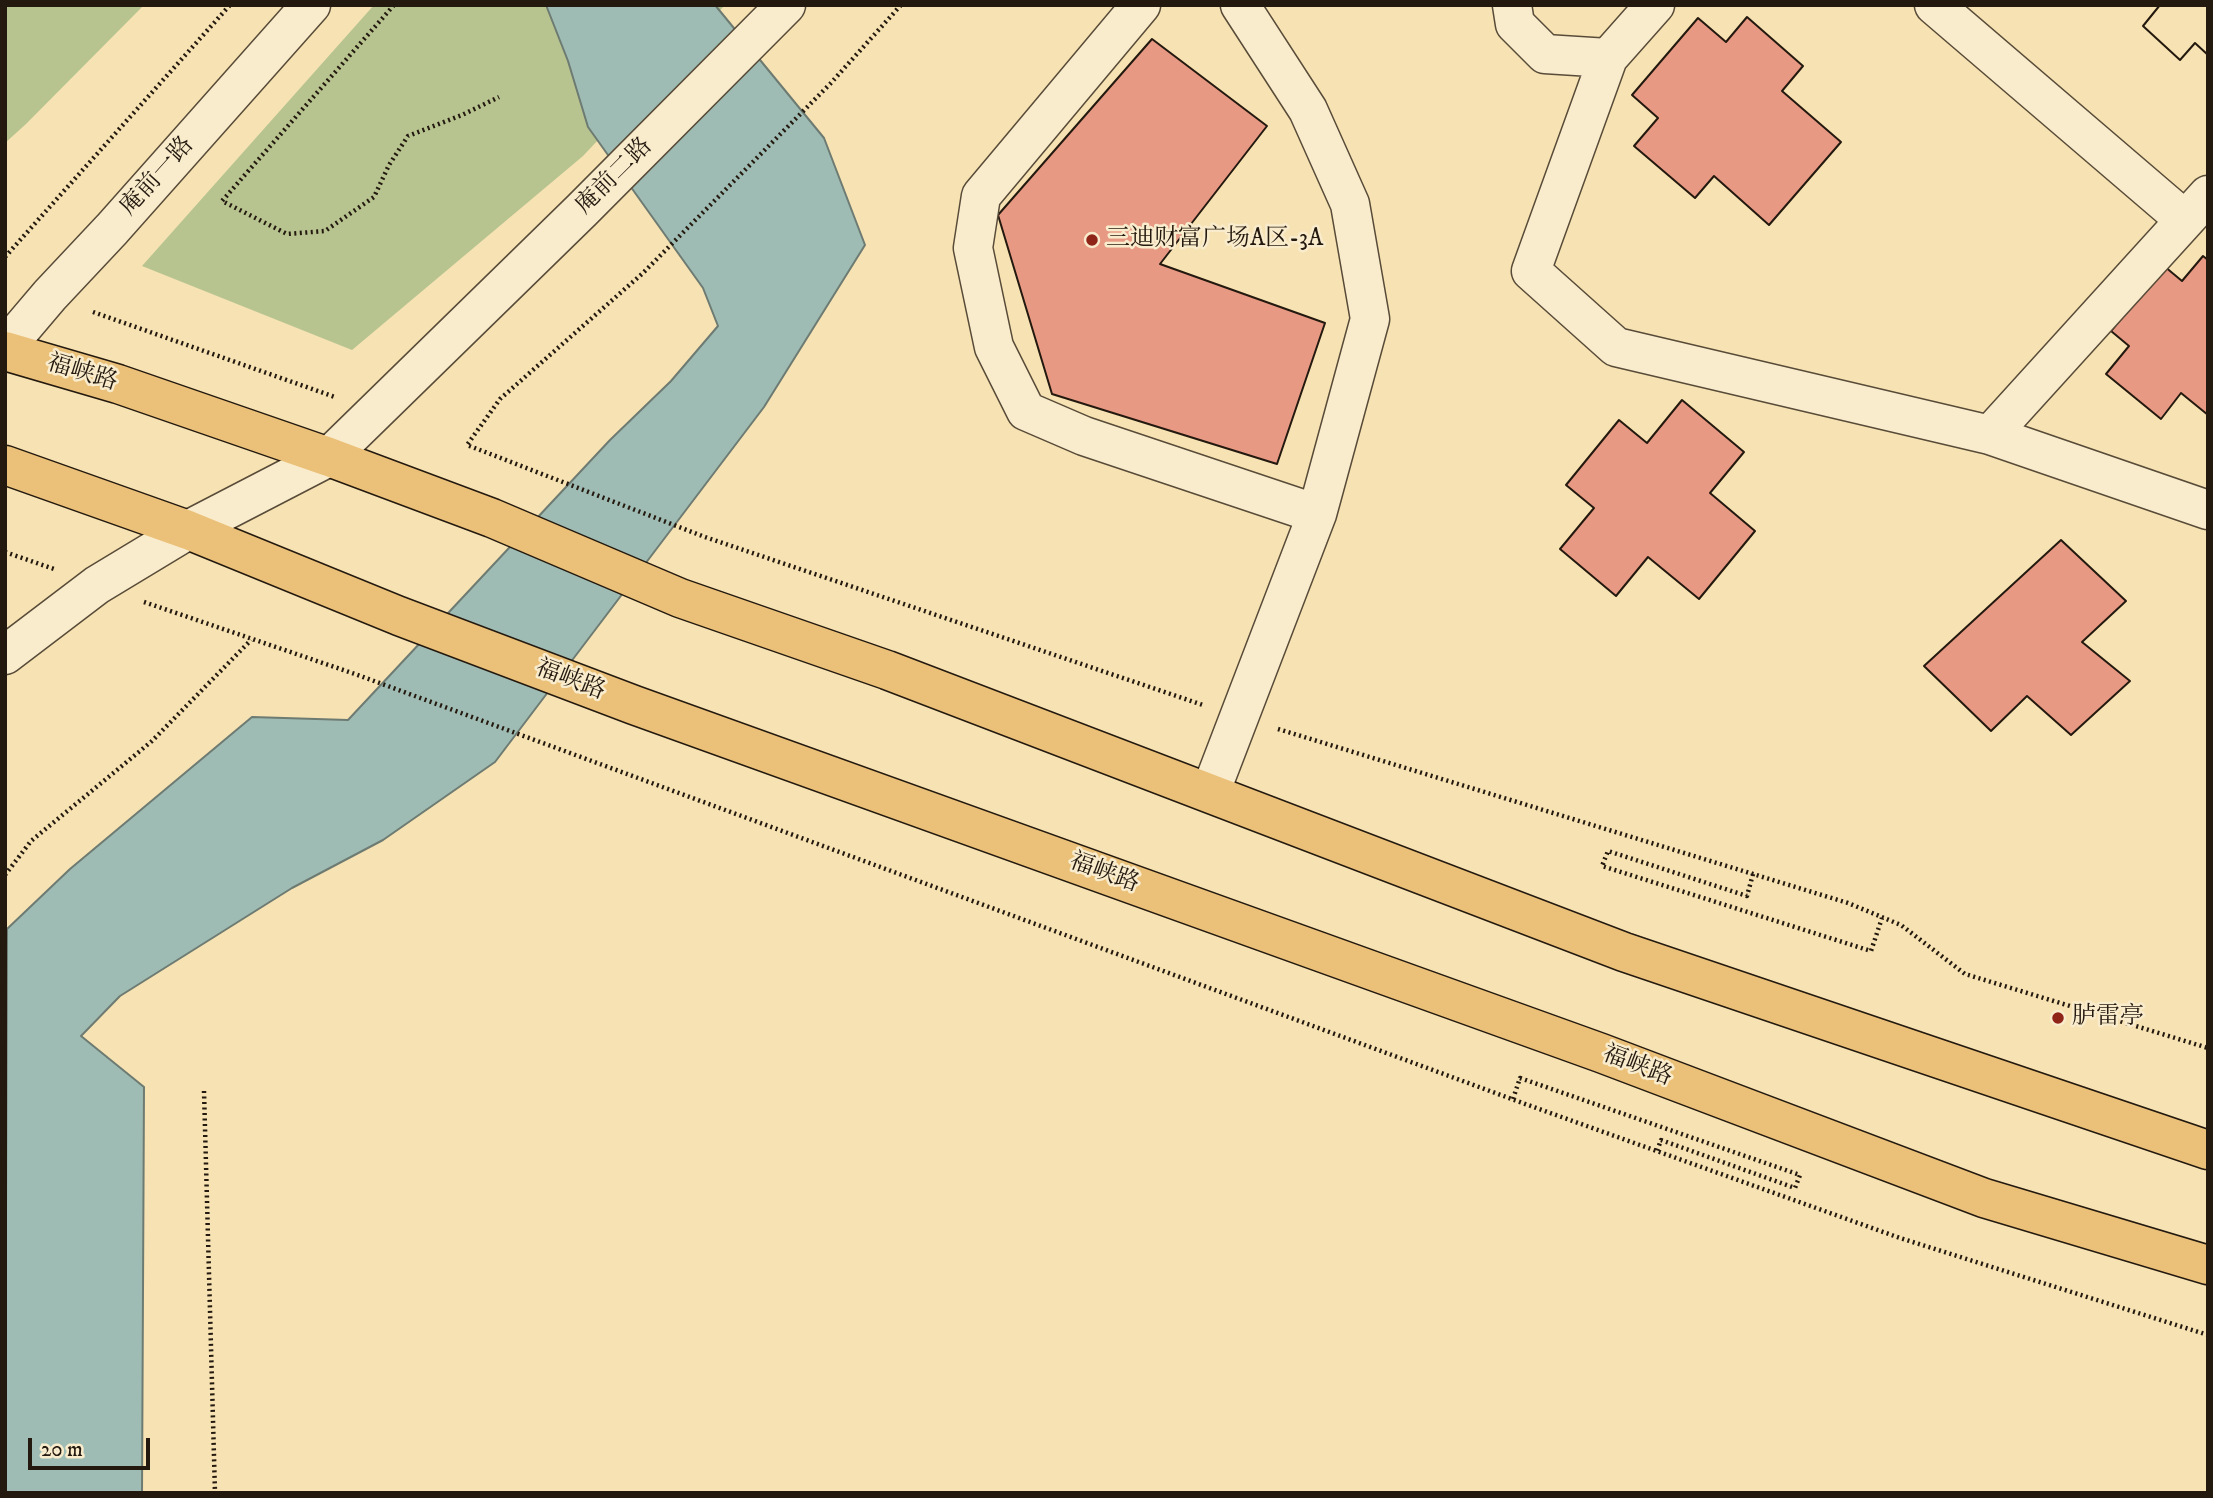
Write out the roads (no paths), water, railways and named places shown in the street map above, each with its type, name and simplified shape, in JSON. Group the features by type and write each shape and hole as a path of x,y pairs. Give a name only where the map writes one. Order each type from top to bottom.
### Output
{"highway":[{"name":"福峡路","path":"5,350 118,384 329,457 492,518 680,598 887,670 1624,952 2208,1150"},
{"name":"福峡路","path":"5,466 188,530 399,616 634,705 1601,1053 1984,1198 2208,1265"}],"street":[{"name":"庵前一路","path":"5,350 50,295 311,5"},
{"path":"1141,5 981,196 973,248 994,347 1026,411 1084,436 1317,514"},
{"path":"1210,793 1317,514 1370,319 1350,204 1308,110 1240,5"},
{"path":"1511,5 1515,24 1545,54 1608,58"},
{"path":"1655,5 1608,58 1531,271 1616,347 1990,435 2208,510"},
{"path":"1934,5 2196,207 1990,435"},
{"name":"庵前二路","path":"5,655 97,585 188,530 329,457 776,16"}],"water":[{"path":"546,5 715,5 824,138 865,245 764,407 495,762 383,840 292,888 120,996 81,1036 144,1087 142,1493 5,1493 7,929 70,869 252,717 348,720 610,440 671,381 718,326 703,288 588,127 568,61"}],"place":[{"name":"三迪财富广场A区-3A","path":"1092,240"},
{"name":"胪雷亭","path":"2058,1018"}]}
